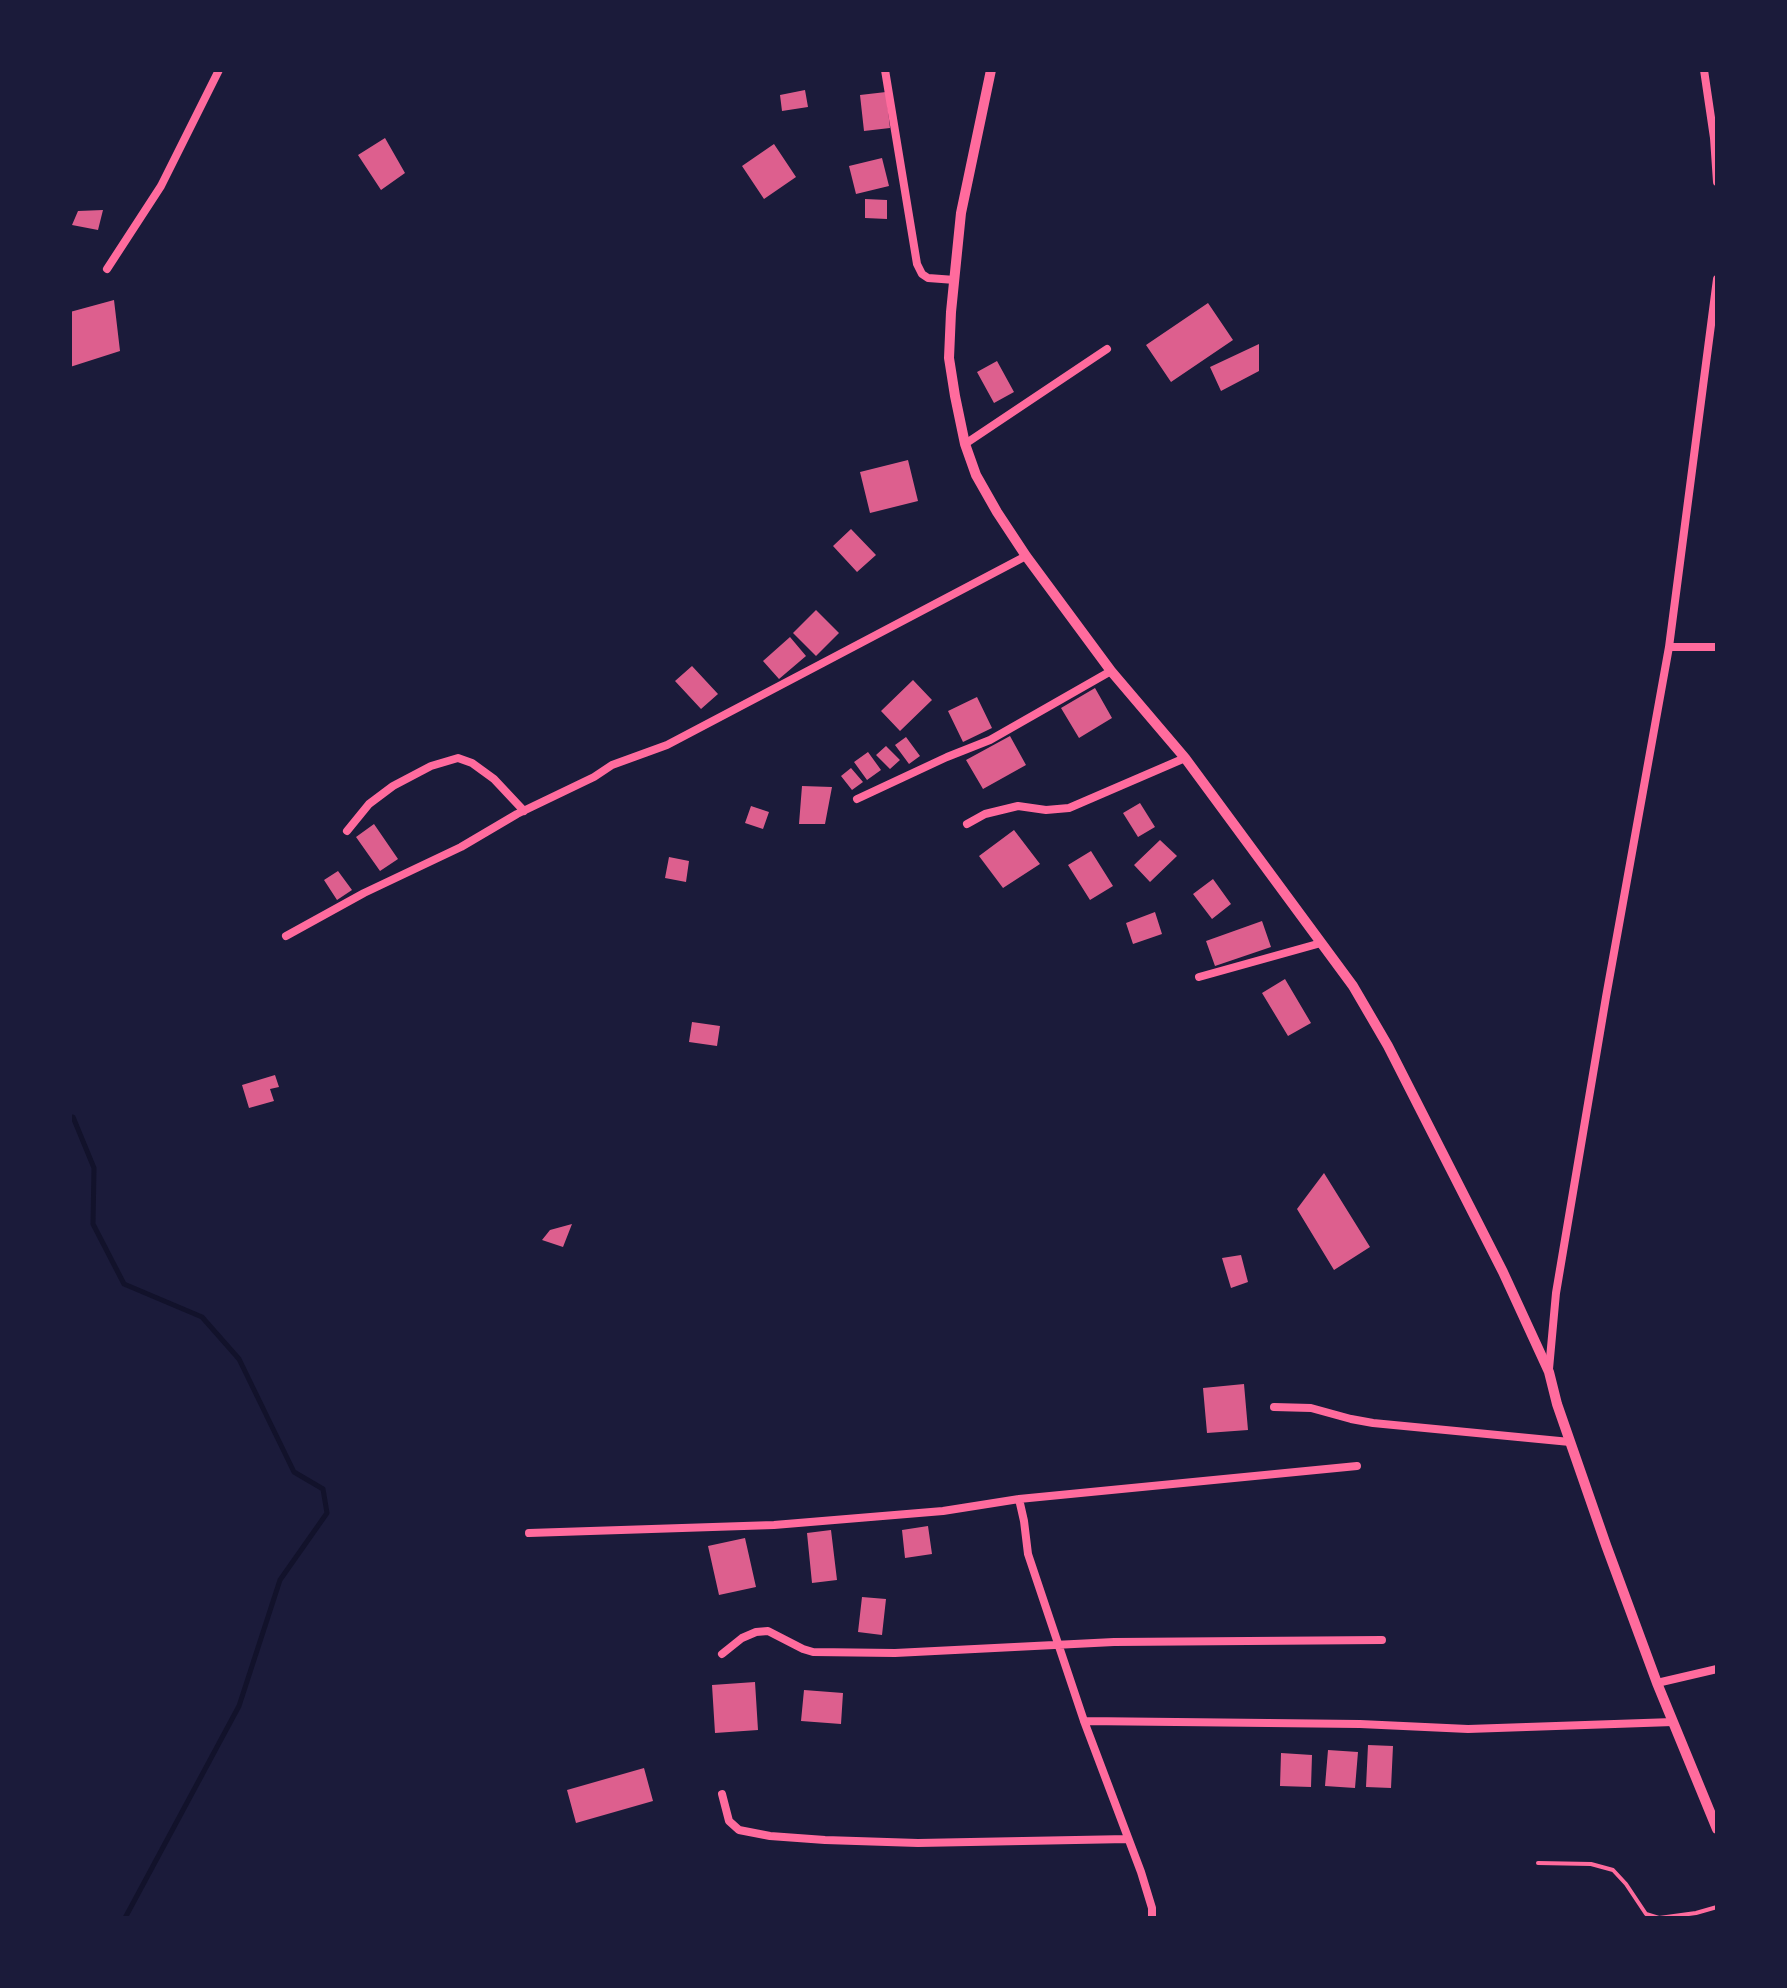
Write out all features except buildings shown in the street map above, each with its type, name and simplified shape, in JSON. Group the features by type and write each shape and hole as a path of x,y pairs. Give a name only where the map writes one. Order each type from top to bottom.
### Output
{"street":[{"path":"107,269 161,186 219,70"},
{"path":"885,70 917,264 928,278 955,280"},
{"path":"991,70 961,213 949,358 965,444 976,475 1026,556 1111,671 1185,758 1353,986 1388,1046 1503,1272 1549,1372 1570,1442 1657,1683 1717,1829"},
{"path":"1704,70 1717,182"},
{"path":"1549,1372 1556,1293 1669,647 1717,279"},
{"path":"965,444 1107,349"},
{"path":"286,936 409,870 461,847 612,765 667,745 1026,556"},
{"path":"1669,647 1717,647"},
{"path":"857,799 990,740 1111,671"},
{"path":"347,831 369,804 393,786 431,766 458,758 472,763 494,779 524,811"},
{"path":"967,824 985,814 1018,806 1046,810 1069,808 1185,758"},
{"path":"1199,977 1321,943"},
{"path":"1274,1407 1311,1408 1373,1423 1570,1442"},
{"path":"529,1533 774,1525 943,1511 1019,1499 1357,1466"},
{"path":"1019,1499 1028,1554 1084,1721 1141,1872 1152,1918"},
{"path":"722,1654 742,1638 768,1631 813,1652 895,1653 1114,1642 1382,1640"},
{"path":"1657,1683 1717,1669"},
{"path":"1084,1721 1360,1724 1468,1729 1673,1722"},
{"path":"722,1794 729,1821 739,1830 770,1836 918,1843 1128,1839"}],"lane":[{"path":"1538,1863 1591,1864 1613,1870 1646,1914 1659,1918 1717,1907"}],"waterway":[{"path":"70,1117 73,1117 94,1168 93,1224 124,1284 202,1317 239,1359 294,1472 323,1489 327,1513 280,1580 239,1706 125,1918"}]}
